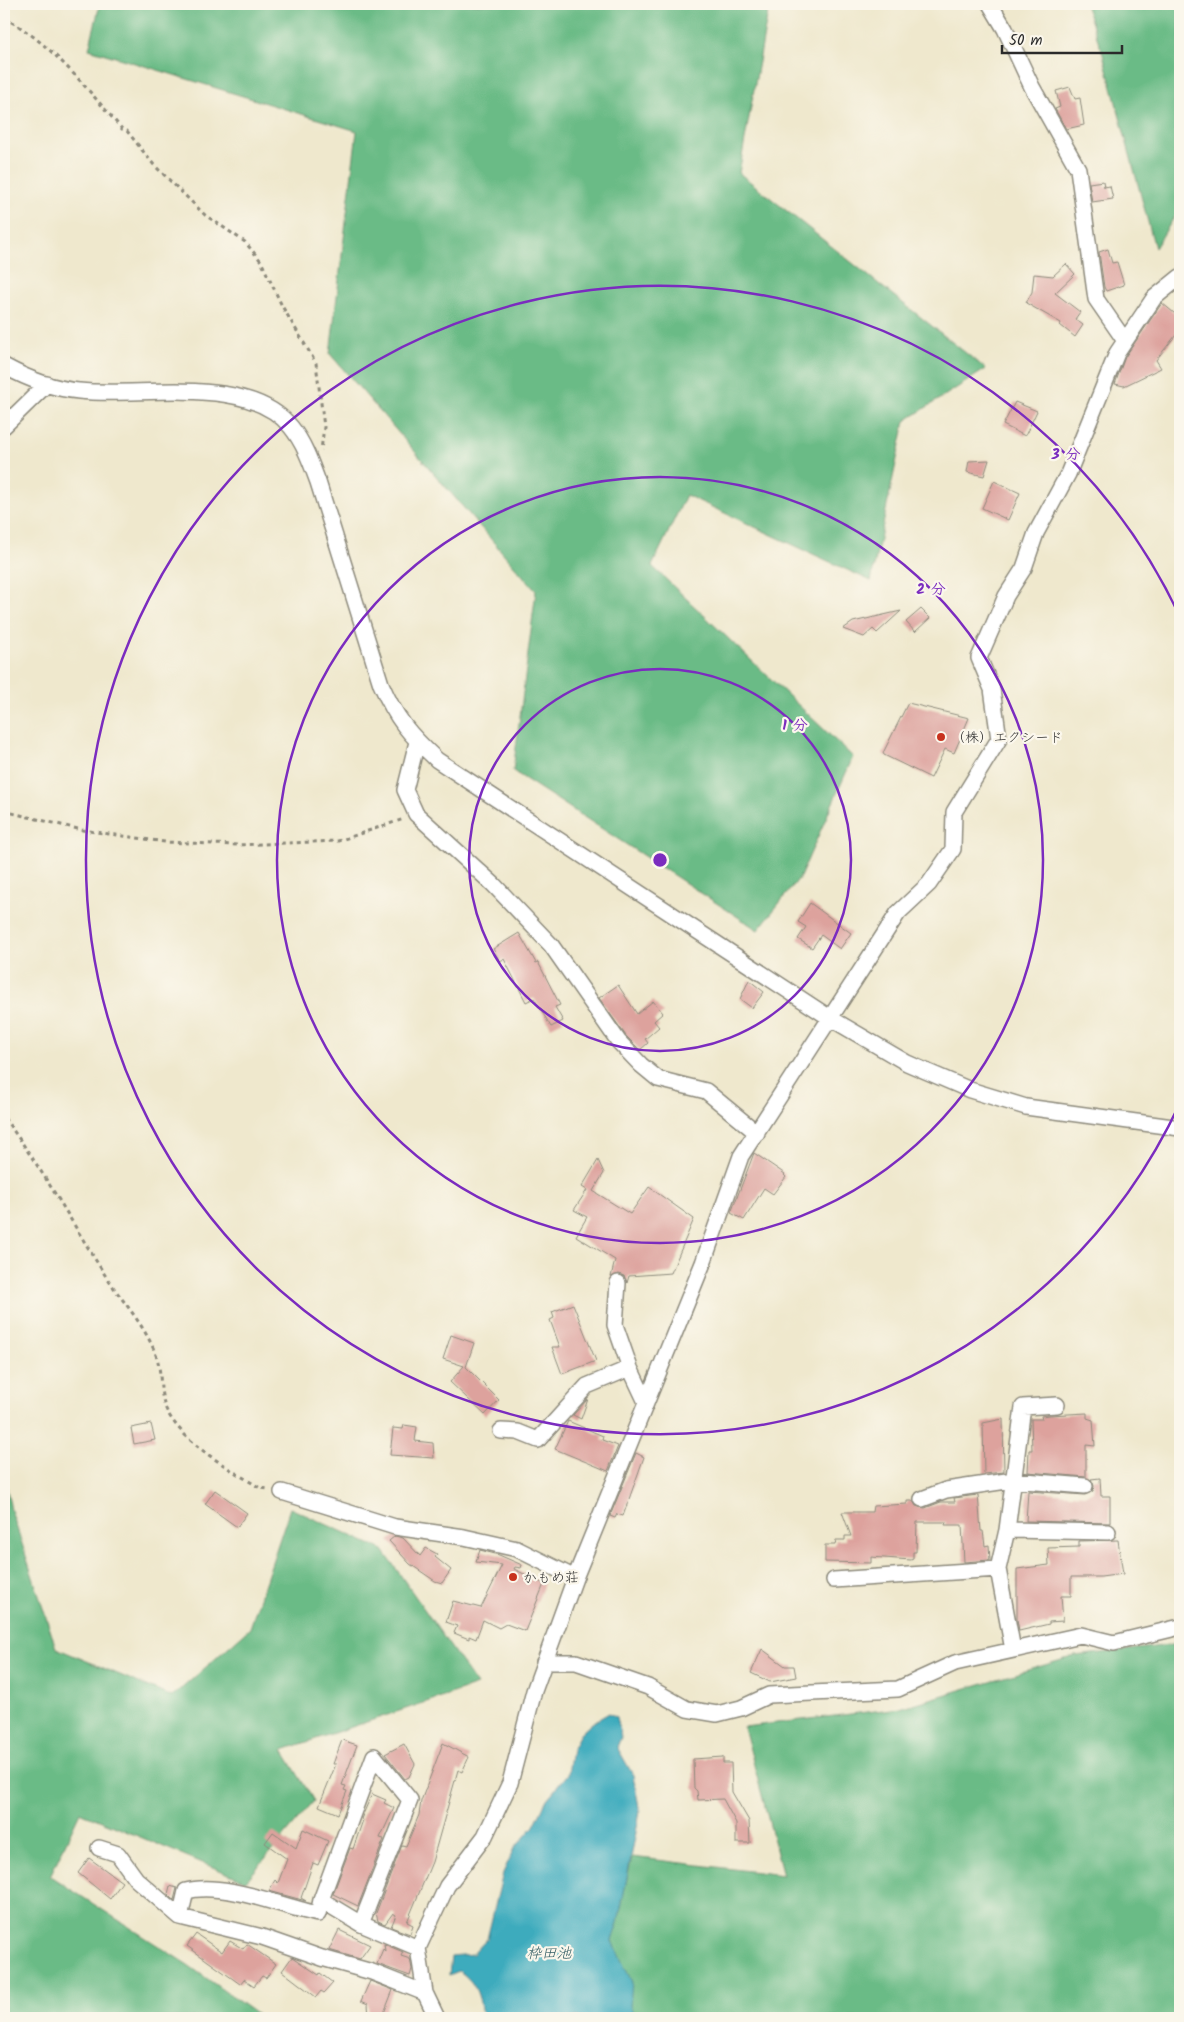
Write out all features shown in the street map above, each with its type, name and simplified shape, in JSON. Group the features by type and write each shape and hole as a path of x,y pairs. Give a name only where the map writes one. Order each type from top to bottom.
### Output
{"street":[{"path":"990,4 1005,29 1032,88 1078,169 1096,300 1125,341"},
{"path":"436,2018 425,1993 418,1948 447,1886 485,1836 510,1783 544,1662 575,1578 703,1263 741,1156 898,913 929,884 953,849 954,812 999,739 992,689 979,658 1006,596 1024,568 1036,533 1068,474 1117,353 1154,298 1180,277"},
{"path":"4,366 47,384 78,391 202,392 232,396 255,402 276,414 291,427 306,452 318,482 381,684 402,726 437,760 830,1018 908,1063 970,1090 1026,1106 1180,1128"},
{"path":"4,426 47,384"},
{"path":"417,742 405,790 416,814 493,884 552,945 619,1042 640,1065 658,1079 706,1091 757,1133"},
{"path":"618,1283 616,1325 630,1368 646,1402"},
{"path":"502,1431 518,1432 538,1440 587,1386 630,1368"},
{"path":"1013,1650 998,1569 1007,1530 1023,1407 1057,1405"},
{"path":"922,1499 946,1490 1013,1480 1085,1486"},
{"path":"282,1492 394,1527 464,1537 517,1549 575,1578"},
{"path":"1007,1530 1108,1532"},
{"path":"834,1580 998,1569"},
{"path":"544,1662 576,1662 648,1687 687,1709 717,1714 742,1708 769,1695 898,1688 955,1663 1081,1635 1114,1643 1180,1627"},
{"path":"180,1917 186,1891 200,1887 256,1895 285,1907 318,1914 321,1900 374,1756 410,1800 361,1924"},
{"path":"99,1848 118,1854 136,1878 180,1917 262,1937 322,1958 372,1972 425,1993"},
{"path":"321,1900 361,1924 418,1948"}],"path":[{"path":"4,18 36,39 87,89 122,129 127,131 154,166 205,215 245,242 261,261 282,306 316,363 324,427 321,454"},
{"path":"4,811 82,830 165,842 237,845 338,841 365,834 416,814"},
{"path":"4,1118 31,1154 113,1288 132,1312 156,1356 161,1398 171,1418 198,1448 260,1488 282,1492"}],"green space":[{"path":"100,4 780,4 769,6 739,173 986,369 905,421 871,581 686,495 652,566 853,757 800,877 758,930 513,771 536,591 330,354 357,131 89,49"},
{"path":"1085,4 1180,4 1180,208 1155,248 1103,54"},
{"path":"4,1474 11,1510 56,1648 172,1697 250,1628 290,1508 383,1550 477,1685 283,1750 314,1801 246,1881 80,1812 50,1876 188,1965 262,2018 4,2018"},
{"path":"1180,1644 1180,2018 630,2018 612,1941 632,1857 783,1875 744,1727 900,1708 1075,1656"}],"water":[{"name":"枠田池","path":"609,1713 617,1717 621,1737 617,1747 633,1775 640,1812 618,1923 612,1941 632,1982 630,2006 636,2018 482,2018 479,1997 470,1980 459,1971 449,1975 451,1956 473,1954 487,1939 503,1873 514,1849 534,1826 547,1799 568,1774 572,1749 580,1734 592,1723"}],"building":[{"path":"1070,87 1075,99 1080,98 1084,125 1066,129 1055,109 1060,107 1056,91"},
{"path":"1103,181 1104,187 1110,186 1113,199 1092,202 1089,183"},
{"path":"1108,249 1112,263 1117,262 1124,285 1106,291 1099,252"},
{"path":"1066,264 1075,274 1055,293 1080,312 1075,319 1083,325 1075,337 1060,325 1061,323 1026,303 1032,292 1034,274 1053,276"},
{"path":"1162,303 1180,318 1180,330 1156,360 1161,368 1124,386 1115,384 1125,357"},
{"path":"1015,402 1037,411 1025,436 1003,425"},
{"path":"989,460 984,476 967,472 969,461"},
{"path":"994,481 1020,493 1008,520 982,508"},
{"path":"921,609 930,618 915,632 906,622"},
{"path":"901,611 877,633 873,629 864,637 843,629 853,622"},
{"path":"908,703 969,718 954,753 945,749 931,778 883,753"},
{"path":"810,903 851,933 840,949 821,935 812,948 798,939 806,927 798,922"},
{"path":"519,933 536,963 538,962 560,1005 555,1007 563,1021 551,1027 534,998 526,1002 504,959 500,961 493,949"},
{"path":"749,980 764,992 752,1008 740,999"},
{"path":"618,985 637,1014 653,1001 663,1013 654,1021 659,1027 645,1039 648,1043 640,1050 626,1036 599,998"},
{"path":"754,1153 785,1174 786,1177 773,1194 764,1188 744,1220 731,1213"},
{"path":"598,1160 604,1173 593,1191 630,1214 649,1187 694,1219 671,1273 629,1276 627,1283 624,1276 619,1274 611,1277 615,1260 576,1236 587,1217 574,1210 587,1190 582,1187"},
{"path":"573,1304 596,1361 562,1374 552,1347 560,1347 550,1320 554,1318 552,1312"},
{"path":"451,1335 474,1343 466,1367 499,1400 485,1415 450,1382 464,1366 443,1359"},
{"path":"588,1399 581,1419 573,1415"},
{"path":"1087,1413 1087,1418 1093,1420 1095,1446 1086,1445 1086,1477 1028,1472 1029,1450 1032,1450 1031,1419 1042,1419 1041,1416 1050,1415"},
{"path":"1003,1419 1004,1472 984,1474 983,1423"},
{"path":"568,1421 603,1436 602,1440 618,1446 608,1471 555,1449"},
{"path":"151,1424 155,1440 134,1444 131,1428"},
{"path":"404,1425 417,1427 415,1441 433,1443 434,1458 390,1455 393,1428 403,1429"},
{"path":"636,1453 644,1457 623,1516 617,1514 615,1518 610,1516"},
{"path":"1100,1478 1101,1496 1110,1496 1110,1523 1026,1521 1028,1491 1085,1495 1093,1491 1094,1486 1091,1479"},
{"path":"215,1490 247,1513 237,1527 205,1504"},
{"path":"978,1495 981,1531 983,1531 985,1546 989,1545 990,1560 964,1562 962,1525 945,1525 946,1522 917,1522 916,1552 913,1552 913,1559 911,1560 871,1557 871,1563 825,1562 825,1545 835,1545 836,1540 845,1540 845,1536 851,1536 842,1512 872,1512 873,1506 907,1504 907,1501 913,1501 916,1506 925,1508 941,1502 955,1502 954,1498"},
{"path":"395,1536 403,1538 420,1556 426,1548 437,1554 435,1557 451,1570 442,1583 435,1581 410,1564 389,1541"},
{"path":"1118,1540 1123,1574 1101,1577 1071,1577 1071,1596 1061,1596 1063,1621 1049,1622 1049,1624 1019,1631 1017,1619 1017,1569 1049,1565 1048,1548 1079,1547 1079,1541"},
{"path":"480,1550 499,1555 522,1565 521,1568 515,1567 514,1569 544,1584 525,1631 506,1624 499,1628 483,1620 476,1639 469,1636 469,1639 454,1633 457,1626 446,1622 453,1601 481,1608 502,1565 476,1562"},
{"path":"762,1649 785,1666 794,1666 796,1677 770,1682 751,1673"},
{"path":"342,1740 357,1745 342,1785 346,1786 344,1790 347,1791 338,1814 319,1806 336,1764 333,1764"},
{"path":"443,1743 469,1757 462,1772 458,1770 432,1862 407,1922 413,1925 410,1934 391,1927 396,1915 393,1913 385,1924 378,1921 376,1913 402,1845 406,1846 419,1815 421,1801"},
{"path":"404,1744 415,1764 409,1777 405,1779 385,1754"},
{"path":"723,1757 723,1763 731,1763 732,1792 749,1821 750,1843 736,1843 736,1823 723,1799 698,1800 697,1791 694,1788 693,1759"},
{"path":"372,1794 386,1800 384,1803 394,1808 380,1838 384,1839 358,1906 333,1894 350,1848 353,1849 363,1820 361,1819"},
{"path":"303,1829 328,1841 318,1865 313,1863 301,1898 306,1901 269,1891 275,1880 278,1883 287,1859 265,1843 273,1832 296,1848"},
{"path":"89,1858 122,1882 110,1899 78,1873"},
{"path":"170,1886 177,1888 174,1900 168,1894"},
{"path":"339,1930 370,1945 360,1959 329,1950"},
{"path":"196,1934 222,1952 230,1941 243,1949 247,1944 276,1964 266,1978 262,1976 254,1986 244,1979 240,1984 187,1946"},
{"path":"384,1944 403,1952 401,1956 410,1959 412,1969 410,1976 377,1964 383,1949 385,1951"},
{"path":"292,1957 333,1983 324,1993 321,1991 316,1997 282,1971"},
{"path":"370,1981 393,1990 382,2018 369,2018 368,2004 361,2001"}],"place":[{"name":"（株）エクシード","path":"941,737"},
{"name":"かもめ荘","path":"513,1577"}]}
